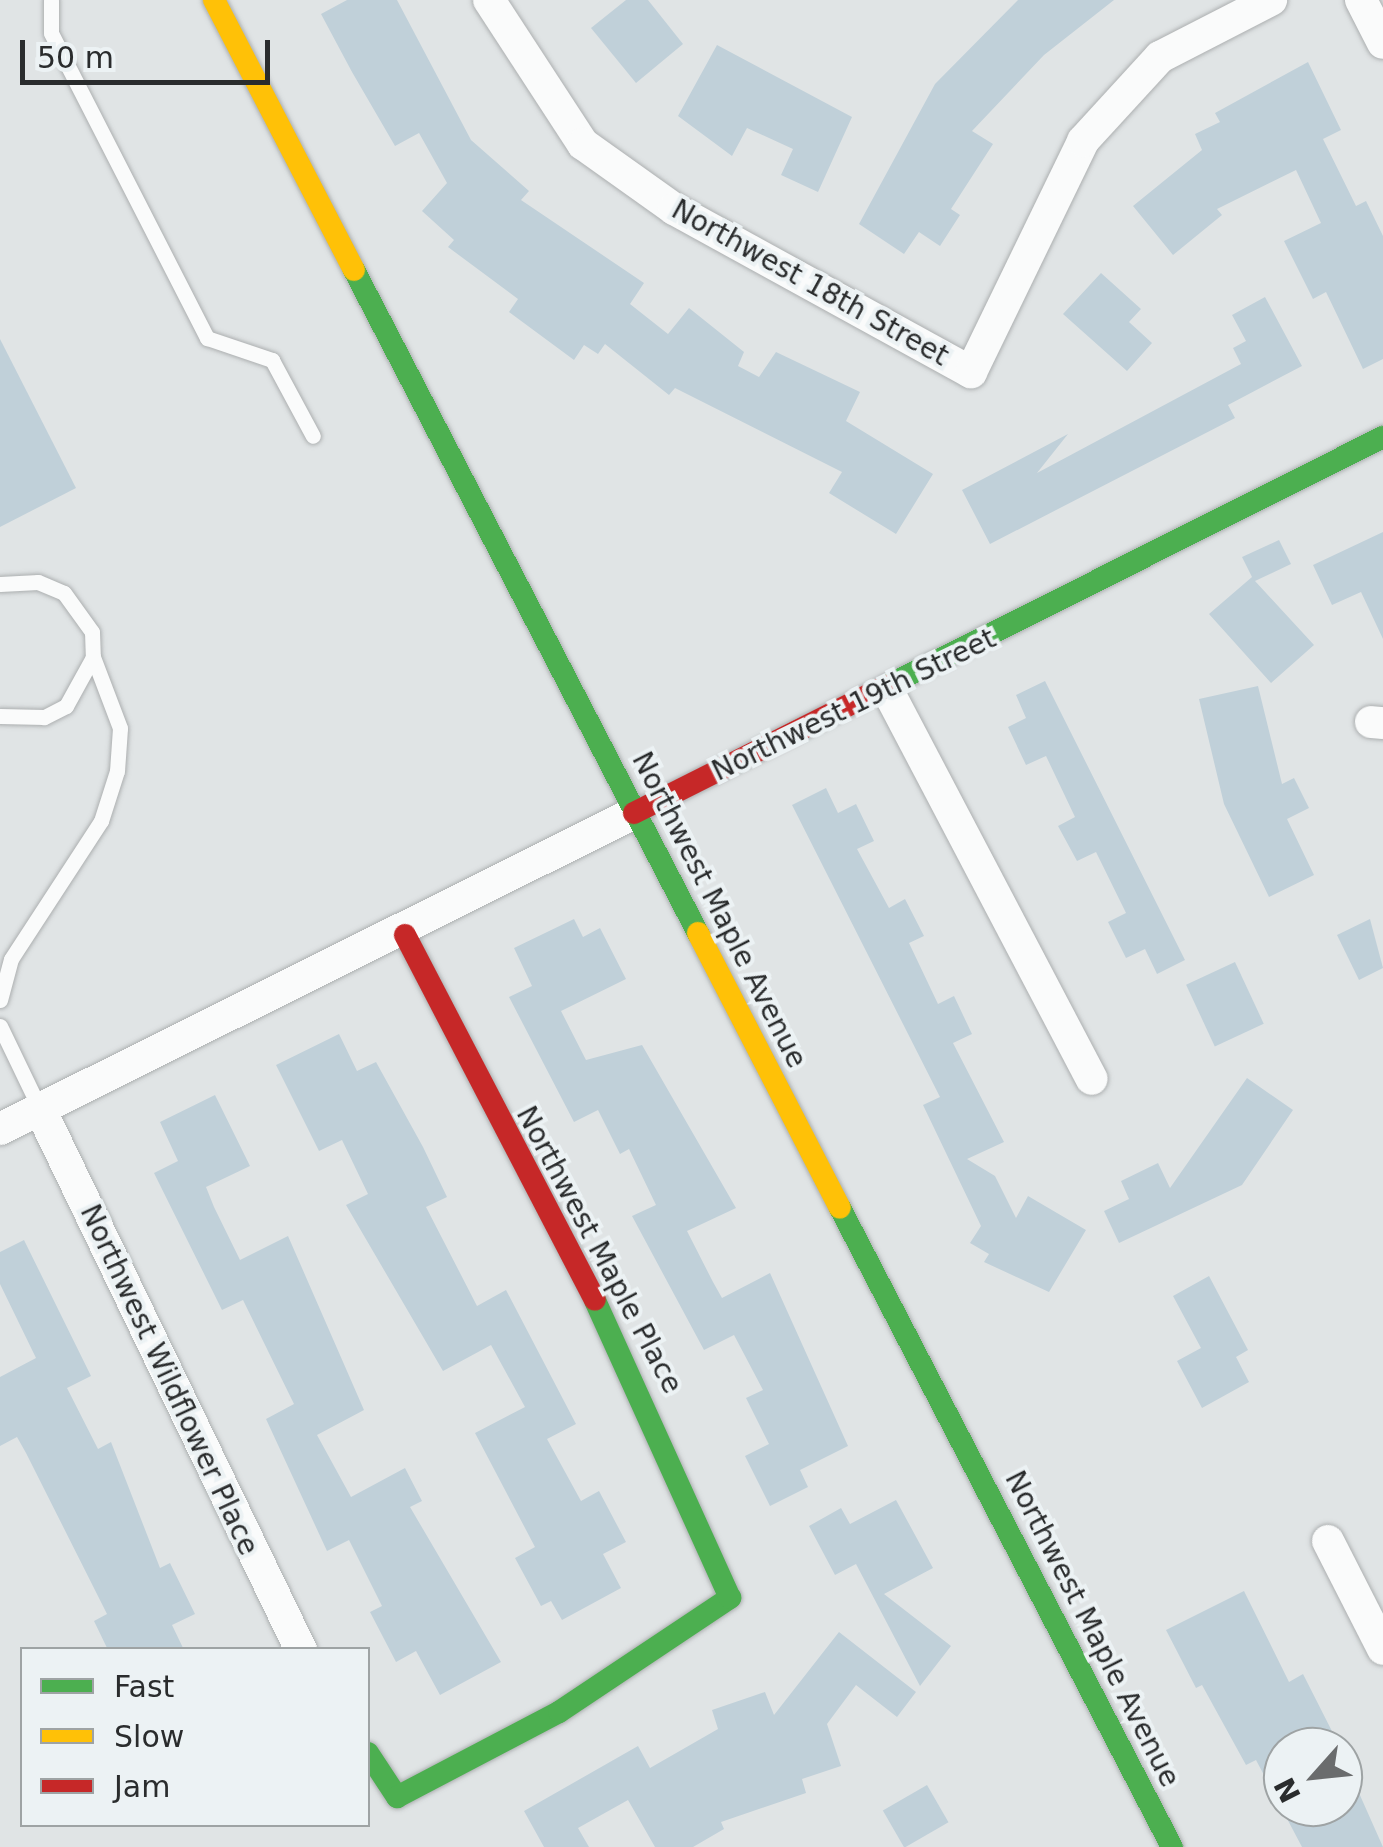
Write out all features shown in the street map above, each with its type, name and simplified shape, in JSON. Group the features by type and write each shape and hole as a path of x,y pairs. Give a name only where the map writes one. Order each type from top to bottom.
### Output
{"street":[{"name":"Northwest Maple Avenue","path":"214,0 1172,1847"},
{"name":"Northwest 18th Street","path":"489,0 583,144 674,210 971,372 1083,141 1160,57 1271,0"},
{"path":"1361,0 1383,43"},
{"name":"Northwest 19th Street","path":"0,1129 405,934 634,813 888,691 1383,438"},
{"path":"888,691 1092,1079"},
{"name":"Northwest Maple Place","path":"370,1755 396,1797 559,1712 730,1598 643,1391 405,934"},
{"name":"Northwest Wildflower Place","path":"40,1110 299,1647"},
{"path":"1328,1541 1383,1649"}],"lane":[{"path":"51,0 51,33 206,338 272,360 313,436"},
{"path":"0,584 38,582 64,593 86,621 93,657 120,728 117,771 101,820 11,959 0,1000"},
{"path":"0,716 44,717 66,706 93,657"},
{"path":"0,1026 40,1110"}],"building":[{"path":"347,0 397,0 471,140 529,191 521,200 644,283 630,304 668,334 689,308 744,352 738,366 759,377 776,352 860,392 846,421 933,474 896,534 829,493 842,472 675,388 669,395 605,344 598,354 584,345 574,360 509,312 518,299 448,247 454,240 422,211 447,183 419,133 395,146 352,72 321,14"},
{"path":"626,0 648,0 683,44 636,83 591,28"},
{"path":"1018,0 1114,0 1044,55 972,131 993,144 951,209 960,215 940,246 919,232 904,254 859,224 935,84"},
{"path":"717,45 852,117 818,192 781,175 793,149 747,128 732,156 678,116"},
{"path":"1308,62 1341,130 1323,139 1356,206 1366,201 1383,236 1383,359 1363,369 1326,292 1313,299 1284,241 1321,223 1296,170 1217,209 1222,215 1173,255 1133,206 1202,150 1195,134 1220,122 1215,113"},
{"path":"1101,273 1141,309 1129,322 1152,343 1127,371 1063,314"},
{"path":"1265,297 1302,366 1228,405 1235,418 990,544 962,490 1068,434 1037,473 1241,364 1233,348 1246,341 1232,315"},
{"path":"0,339 76,488 0,527"},
{"path":"1383,532 1383,639 1361,592 1332,605 1313,565"},
{"path":"1279,540 1291,564 1255,581 1314,645 1271,683 1209,614 1252,577 1242,557"},
{"path":"1045,681 1185,960 1157,974 1145,949 1126,958 1108,922 1126,913 1096,852 1077,861 1058,826 1075,817 1046,756 1026,765 1008,727 1026,718 1016,695"},
{"path":"1258,686 1282,784 1294,778 1309,808 1287,819 1314,875 1269,897 1224,804 1199,699"},
{"path":"826,788 838,813 856,804 874,841 857,849 889,908 905,899 924,936 909,943 938,1004 954,996 972,1034 953,1043 1004,1142 967,1159 995,1176 1016,1218 1028,1196 1086,1230 1049,1292 984,1262 989,1254 970,1243 981,1226 923,1105 940,1097 792,805"},
{"path":"574,919 583,937 600,928 626,979 561,1011 586,1060 642,1045 736,1208 687,1231 713,1282 722,1298 770,1273 848,1446 800,1470 808,1487 770,1506 745,1456 769,1444 746,1398 763,1390 734,1335 704,1350 632,1216 656,1205 629,1149 620,1154 598,1110 574,1122 509,997 532,986 514,948"},
{"path":"1370,919 1383,968 1359,980 1337,935"},
{"path":"1235,962 1264,1024 1215,1046 1186,985"},
{"path":"339,1034 357,1071 376,1062 423,1147 447,1197 426,1207 477,1306 506,1290 576,1424 547,1439 581,1501 599,1491 626,1542 603,1554 621,1588 562,1620 551,1601 541,1606 515,1558 535,1547 475,1433 525,1407 491,1345 443,1371 346,1205 368,1194 342,1140 319,1151 276,1065"},
{"path":"1247,1078 1293,1110 1242,1185 1119,1243 1104,1211 1129,1199 1121,1181 1158,1163 1170,1188"},
{"path":"215,1095 250,1166 206,1187 214,1207 240,1260 288,1236 364,1410 317,1435 351,1497 405,1468 422,1501 410,1507 501,1662 440,1695 416,1651 396,1662 370,1612 382,1606 349,1540 327,1551 266,1419 294,1404 243,1300 222,1310 154,1173 178,1161 160,1122"},
{"path":"24,1240 91,1376 67,1388 98,1449 111,1442 160,1568 170,1563 195,1614 172,1625 183,1647 107,1647 94,1621 107,1614 26,1453 17,1437 0,1446 0,1377 36,1358 0,1284 0,1252"},
{"path":"1209,1276 1248,1350 1236,1357 1249,1382 1202,1408 1177,1361 1201,1348 1173,1296"},
{"path":"896,1500 933,1568 884,1594 951,1646 920,1686 856,1564 835,1575 809,1526 841,1508 850,1524"},
{"path":"1244,1591 1289,1682 1303,1674 1330,1727 1263,1727 1263,1773 1256,1760 1246,1765 1202,1685 1196,1688 1166,1630"},
{"path":"839,1632 916,1692 897,1717 856,1685 827,1724 841,1766 802,1779 806,1793 721,1822 724,1829 693,1847 655,1847 628,1800 578,1828 589,1847 544,1847 524,1811 638,1746 650,1768 718,1729 712,1710 765,1692 774,1715"},
{"path":"927,1785 948,1822 904,1847 883,1810"},
{"path":"1363,1802 1383,1847 1302,1847 1291,1827 1363,1827"}],"traffic: fast":[{"path":"354,270 698,933"},
{"path":"887,686 1383,437"},
{"path":"840,1208 1172,1847"},
{"path":"370,1756 397,1797 559,1712 730,1598 595,1300"}],"traffic: slow":[{"path":"214,0 354,270"},
{"path":"698,933 840,1208"}],"traffic: jam":[{"path":"634,813 887,686"},
{"path":"405,935 595,1300"}]}
